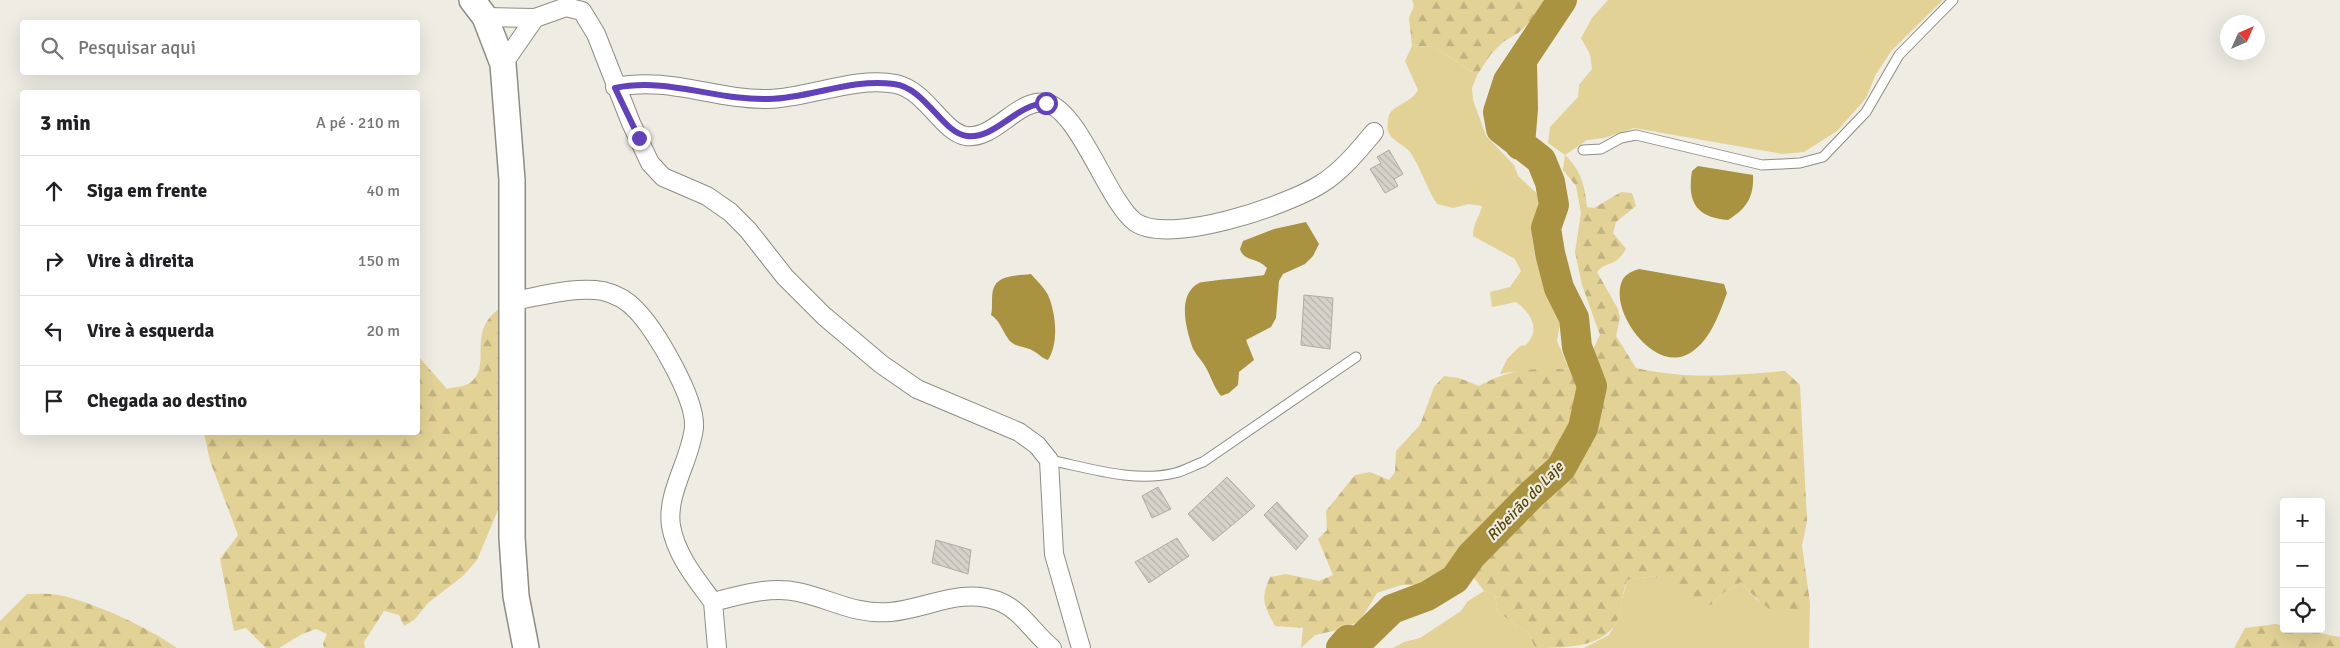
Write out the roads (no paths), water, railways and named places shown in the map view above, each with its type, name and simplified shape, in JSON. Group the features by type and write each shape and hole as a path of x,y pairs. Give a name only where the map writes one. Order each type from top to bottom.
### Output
{"main road":[{"path":"478,8 503,64 512,180 512,538 516,596 526,648"}],"street":[{"path":"478,8 535,18 566,7 582,11 596,34 615,88 650,163 663,177 707,196 730,212 748,230 785,277 824,316 881,364 917,389 1019,432 1037,445 1049,460 1054,554 1081,648"},
{"path":"503,64 535,18"},
{"path":"615,88 633,84 663,84 734,99 772,99 856,84 894,84 910,89 955,131 964,136 987,132 1018,111 1036,103 1046,103 1065,116 1096,161 1123,210 1136,223 1152,229 1207,227 1305,194 1339,170 1374,132"},
{"path":"513,300 589,290 618,296 636,309 668,353 688,397 694,424 691,449 672,499 671,525 678,551 712,602 717,648"},
{"path":"712,602 739,595 778,591 798,592 842,607 869,612 892,612 952,598 973,596 998,601 1016,611 1052,648"}],"lane":[{"path":"1583,150 1601,149 1621,138 1636,135 1762,165 1800,163 1823,158 1866,112 1899,55 1953,0"},
{"path":"1049,460 1118,474 1151,476 1175,473 1203,462 1356,357"}],"waterway":[{"name":"Ribeirão do Laje","path":"1341,648 1348,640 1359,641 1392,609 1427,596 1455,579 1471,556 1532,494 1561,468 1583,428 1592,386 1577,347 1574,318 1559,288 1550,253 1546,228 1554,205 1550,182 1541,160 1501,129 1498,112 1508,81 1562,0"},
{"path":"1520,145 1523,109 1522,63"}]}
